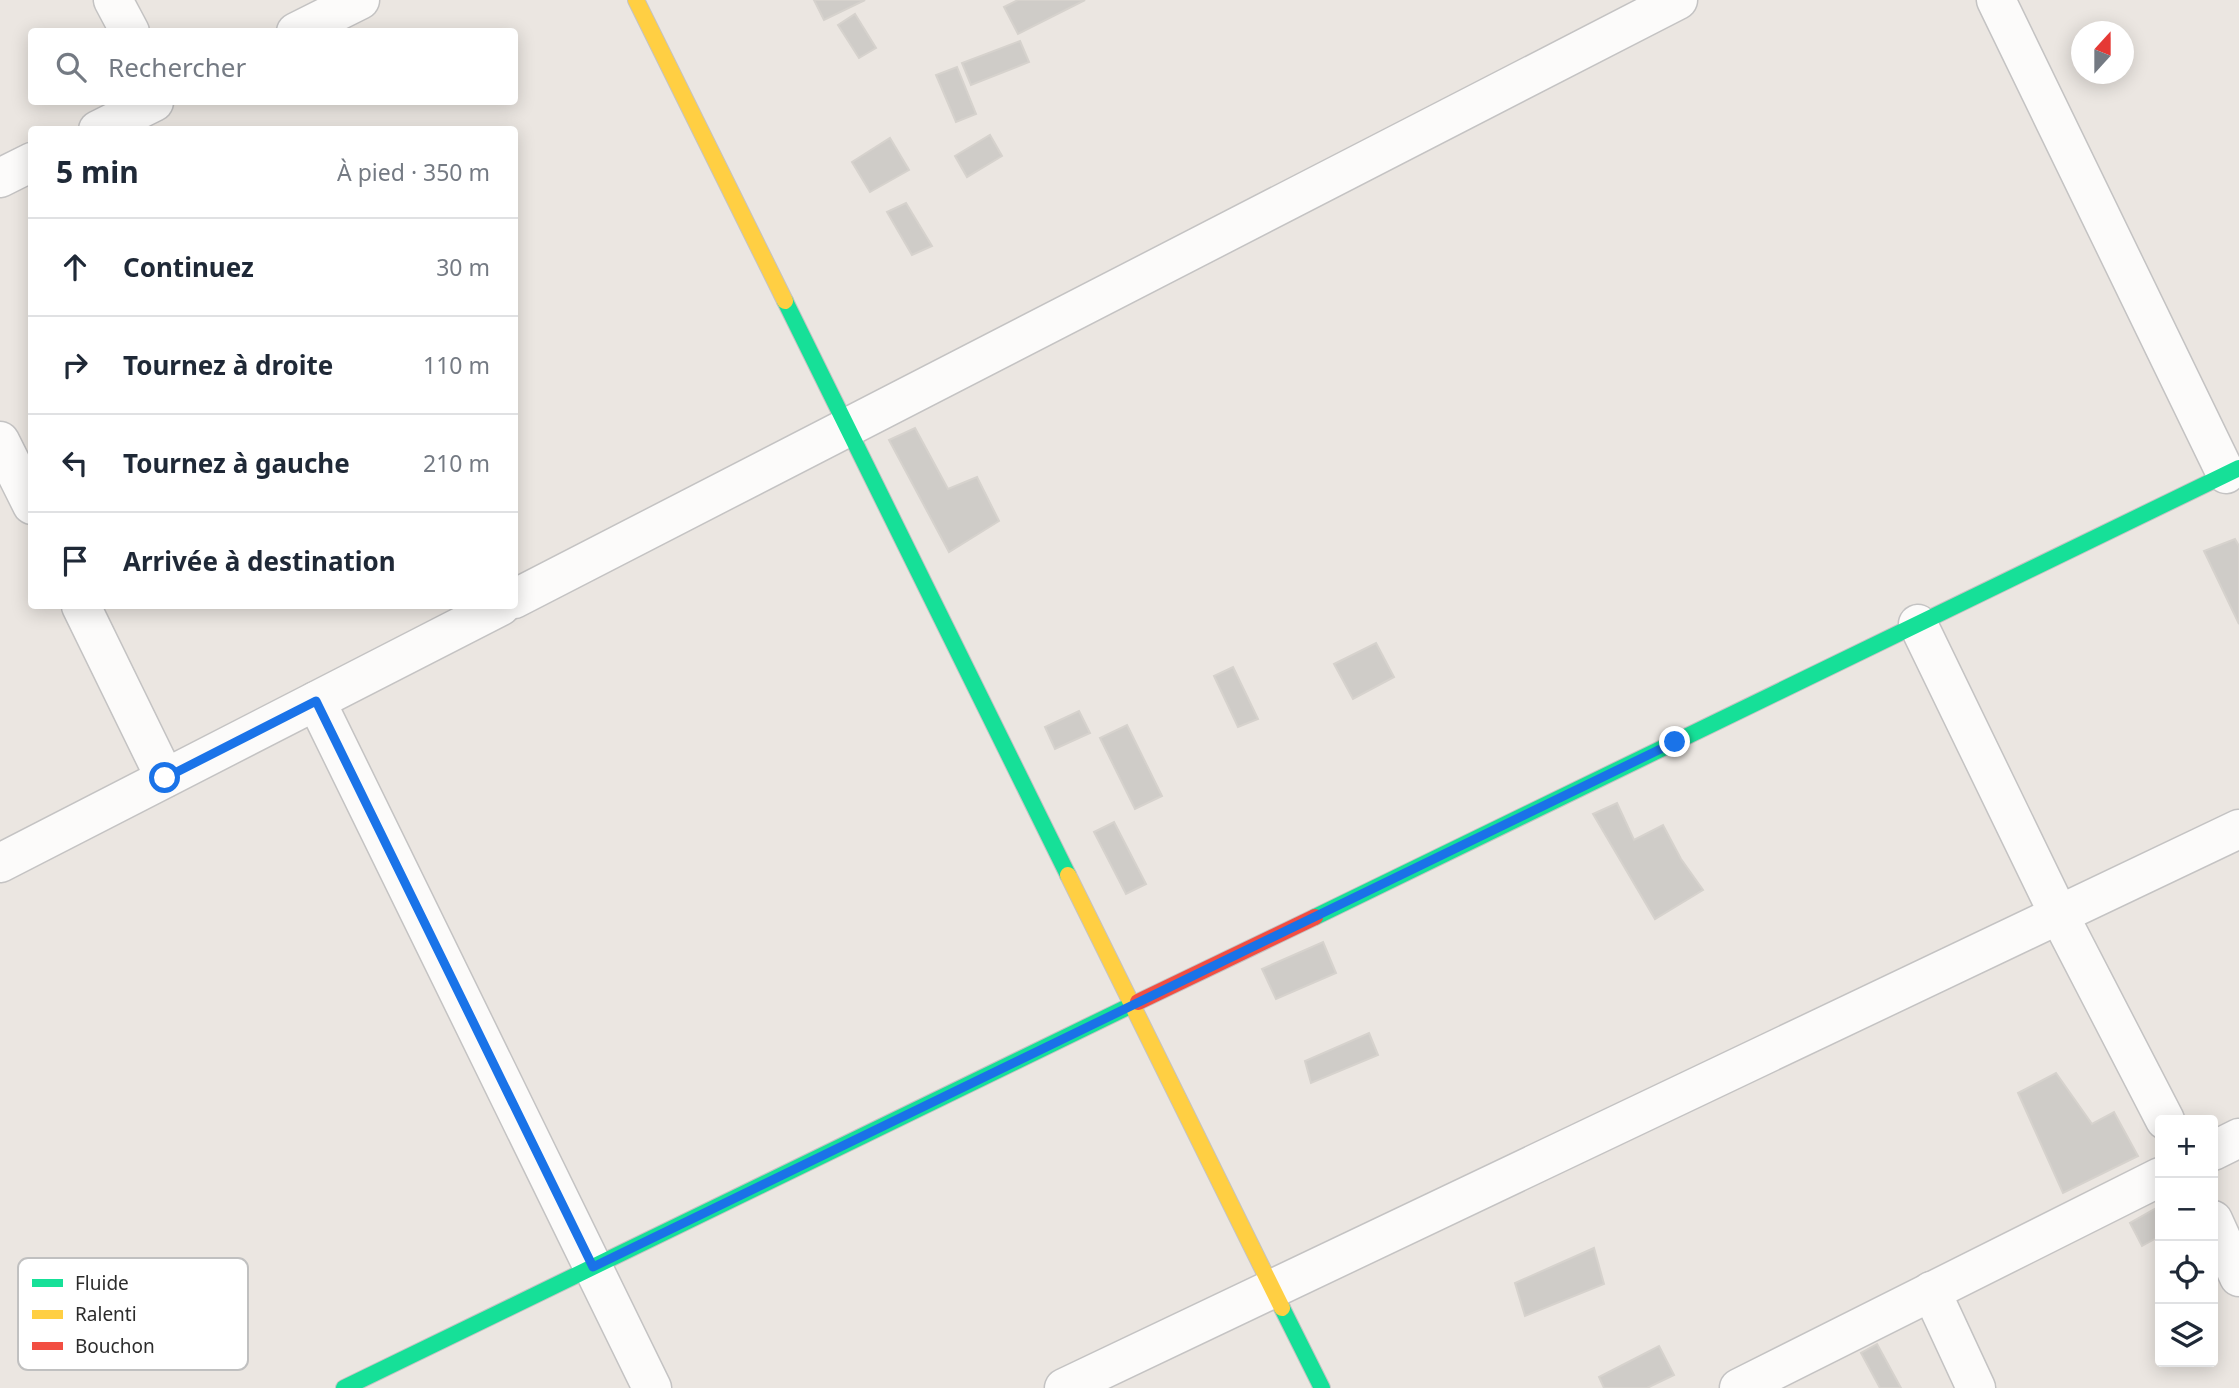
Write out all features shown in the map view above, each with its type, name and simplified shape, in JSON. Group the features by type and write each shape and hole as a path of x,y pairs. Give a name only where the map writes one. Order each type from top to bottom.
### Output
{"street":[{"path":"113,0 128,28"},
{"path":"304,28 360,0"},
{"path":"635,0 1322,1388"},
{"path":"518,597 1678,0"},
{"path":"344,1388 2233,471 1996,0"},
{"path":"106,126 148,105"},
{"path":"0,178 28,164"},
{"path":"0,441 28,497"},
{"path":"82,609 165,778"},
{"path":"0,863 495,609"},
{"path":"1918,624 2059,915 2162,1115"},
{"path":"316,701 652,1388"},
{"path":"1064,1388 2239,829"},
{"path":"2218,1148 2239,1138"},
{"path":"1739,1388 2158,1178"},
{"path":"2218,1231 2239,1277"},
{"path":"1931,1291 1976,1388"}],"building":[{"path":"814,0 865,0 824,20"},
{"path":"1018,0 1085,0 1018,34 1004,7"},
{"path":"855,14 876,48 859,58 838,25"},
{"path":"1020,41 1029,62 971,85 962,63"},
{"path":"957,67 976,114 956,122 936,75"},
{"path":"990,135 1002,156 967,177 955,156"},
{"path":"890,138 909,170 870,192 852,162"},
{"path":"906,203 932,246 912,255 887,212"},
{"path":"915,428 948,489 977,477 999,521 949,552 889,440"},
{"path":"2235,539 2239,546 2239,624 2204,551"},
{"path":"1376,643 1394,677 1353,699 1334,664"},
{"path":"1233,667 1258,719 1238,727 1214,676"},
{"path":"1079,711 1090,733 1055,749 1045,727"},
{"path":"1127,725 1162,796 1135,809 1100,738"},
{"path":"1617,803 1634,840 1663,825 1681,859 1703,890 1655,919 1593,814"},
{"path":"1114,822 1146,884 1126,894 1094,832"},
{"path":"1323,942 1336,973 1276,999 1262,969"},
{"path":"1369,1033 1378,1055 1311,1083 1305,1061"},
{"path":"2056,1073 2092,1124 2114,1112 2138,1156 2063,1193 2018,1093"},
{"path":"2155,1209 2155,1239 2142,1246 2130,1223"},
{"path":"1594,1248 1604,1284 1525,1316 1515,1283"},
{"path":"1877,1344 1901,1388 1880,1388 1861,1353"},
{"path":"1659,1346 1674,1375 1647,1388 1604,1388 1599,1377"}],"traffic: fast":[{"path":"785,301 1068,875"},
{"path":"1315,917 2239,468"},
{"path":"344,1388 1138,1002"},
{"path":"1282,1308 1322,1388"}],"traffic: slow":[{"path":"636,0 785,301"},
{"path":"1068,875 1282,1308"}],"traffic: jam":[{"path":"1138,1002 1315,917"}],"route":[{"path":"165,778 316,701 593,1267 1675,742"}]}
